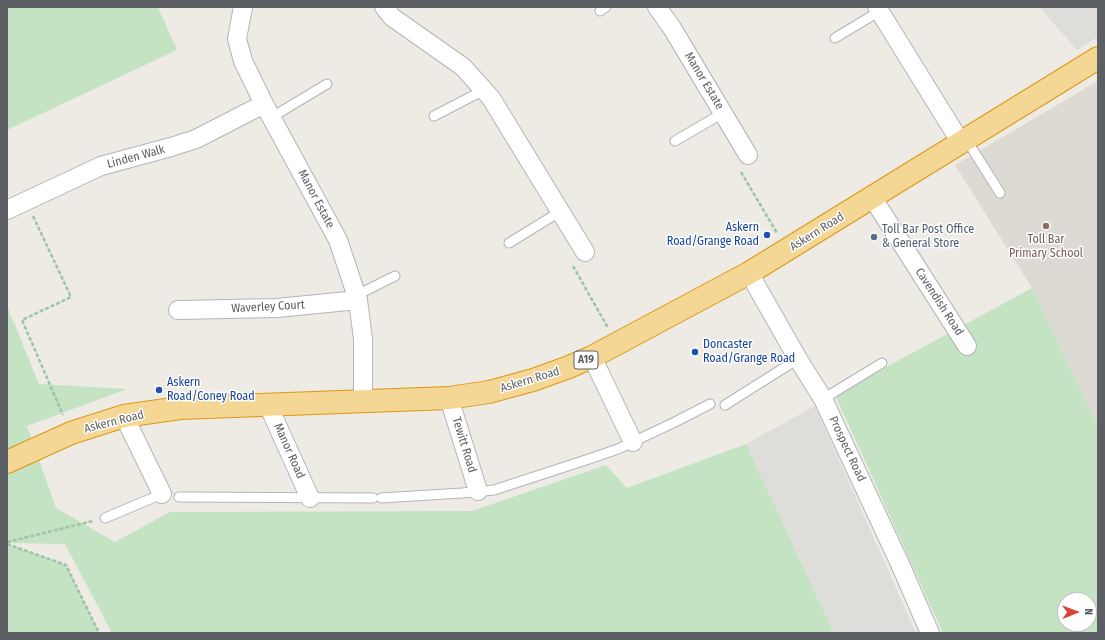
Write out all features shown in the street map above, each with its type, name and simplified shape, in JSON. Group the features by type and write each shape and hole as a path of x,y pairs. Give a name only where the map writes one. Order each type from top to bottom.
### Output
{"highway":[{"name":"Askern Road","path":"7,462 71,433 124,416 180,408 449,398 489,392 533,380 569,367 617,344 749,273 1098,58"}],"street":[{"name":"Manor Estate","path":"243,7 237,39 244,61 268,111 338,240 357,297 363,339 363,401"},
{"path":"384,7 392,17 463,67 491,98 585,252"},
{"name":"Manor Estate","path":"657,7 672,28 748,155"},
{"path":"878,9 964,141"},
{"name":"Linden Walk","path":"7,210 101,166 171,148 268,111"},
{"name":"Cavendish Road","path":"872,197 967,346"},
{"name":"Prospect Road","path":"749,273 798,359 823,399 900,564 930,633"},
{"name":"Waverley Court","path":"178,310 277,308 357,297"},
{"path":"592,357 633,442"},
{"name":"Tewitt Road","path":"449,398 478,492"},
{"name":"Manor Road","path":"268,405 310,498"},
{"path":"124,416 170,496"}],"lane":[{"path":"835,38 878,9"},
{"path":"268,111 327,84"},
{"path":"434,116 484,90"},
{"path":"675,141 723,113"},
{"path":"964,141 1000,192"},
{"path":"509,244 561,211"},
{"path":"357,297 394,276"},
{"path":"725,405 798,359"},
{"path":"823,399 882,363"},
{"path":"105,518 170,496 377,498 494,490 618,449 710,404"}],"path":[{"path":"748,155 736,163 788,250"},
{"path":"26,201 71,298 22,320 71,433"},
{"path":"585,252 571,261 617,344"},
{"path":"7,543 105,518"},
{"path":"7,543 66,565 98,633"}],"shaded area":[{"path":"1039,7 1098,7 1098,37 1077,50"},
{"name":"Toll Bar Primary School","path":"1098,81 1098,426 1032,288 955,165"},
{"path":"815,406 916,633 834,633 746,444"}],"green space":[{"path":"7,7 158,7 177,50 7,130"},
{"path":"1032,288 1098,426 1098,633 943,633 835,395"},
{"path":"7,306 39,384 127,389 27,426 56,508 115,542 170,512 472,511 606,465 627,488 746,444 834,633 112,633 65,544 7,543"},
{"path":"7,544 66,565 99,633 7,633"}],"place":[{"name":"Toll Bar Primary School","path":"1046,226"},
{"name":"Askern Road/Grange Road","path":"767,235"},
{"name":"Toll Bar Post Office & General Store","path":"874,237"},
{"name":"Doncaster Road/Grange Road","path":"695,352"},
{"name":"Askern Road/Coney Road","path":"159,390"}]}
